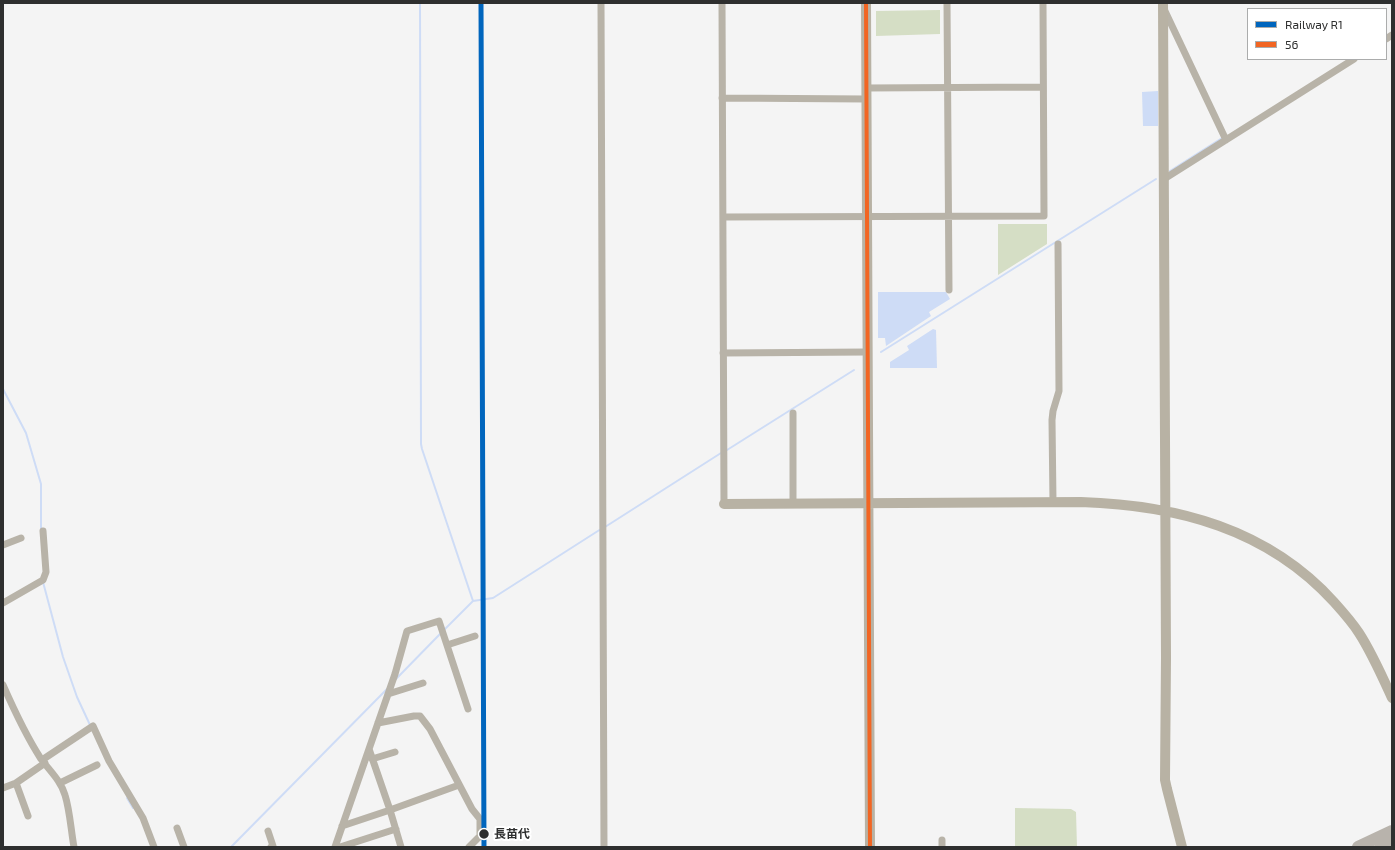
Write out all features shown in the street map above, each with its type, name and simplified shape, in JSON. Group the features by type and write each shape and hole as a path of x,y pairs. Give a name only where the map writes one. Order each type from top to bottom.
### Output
{"highway":[{"path":"1358,847 1392,830"},
{"path":"1381,847 1392,842"}],"street":[{"path":"601,3 604,847"},
{"path":"722,3 724,504 1107,503 1165,511 1200,519 1249,538 1280,555 1324,591 1358,632 1373,658 1392,698"},
{"path":"866,3 870,847"},
{"path":"948,3 949,290"},
{"path":"723,217 1044,216 1043,3"},
{"path":"1163,5 1226,140"},
{"path":"1163,5 1166,780 1182,847"},
{"path":"1164,179 1352,60"},
{"path":"866,88 1043,87"},
{"path":"722,98 866,99"},
{"path":"1053,502 1052,420 1059,391 1058,244"},
{"path":"723,353 867,352"},
{"path":"793,413 794,503"},
{"path":"3,603 44,580 46,572 43,531"},
{"path":"3,545 22,538"},
{"path":"335,847 368,748 395,674 407,631 439,621 468,708"},
{"path":"447,645 475,636"},
{"path":"388,694 424,683"},
{"path":"3,685 17,715 43,762 60,783 65,795 74,847"},
{"path":"378,723 420,716 430,729 472,809 480,819 480,836 469,847"},
{"path":"3,788 16,783 93,726 109,761 143,818 154,847"},
{"path":"368,748 390,810 401,847"},
{"path":"372,759 395,752"},
{"path":"60,783 97,765"},
{"path":"16,783 28,816"},
{"path":"342,826 459,785"},
{"path":"178,828 184,847"},
{"path":"340,847 360,844 396,828"},
{"path":"268,831 273,846 271,847"}],"green space":[{"path":"940,10 940,34 876,36 876,11"},
{"path":"998,224 1047,224 1047,244 998,275"},
{"path":"1015,808 1071,809 1076,812 1077,847 1015,847"}],"water":[{"path":"1158,91 1158,126 1143,126 1142,92"},
{"path":"878,292 946,292 950,299 929,312 931,316 886,346 885,338 878,338"},
{"path":"933,329 936,330 937,368 890,368 890,362 909,350 907,346"}],"waterway":[{"path":"420,3 421,444 473,601"},
{"path":"1170,171 1222,138"},
{"path":"881,352 1156,179"},
{"path":"727,450 854,370"},
{"path":"3,389 26,433 41,484 41,530"},
{"path":"605,527 721,453"},
{"path":"444,630 473,601 493,598 601,529"},
{"path":"43,582 63,657 77,697 90,725"},
{"path":"396,679 441,633"},
{"path":"231,847 388,688"},
{"path":"127,798 133,808"}],"rail line":[{"name":"R1","path":"481,3 484,847"}],"transit line":[{"name":"56","path":"866,3 870,847"}],"place":[{"name":"長苗代","path":"484,834"}]}
